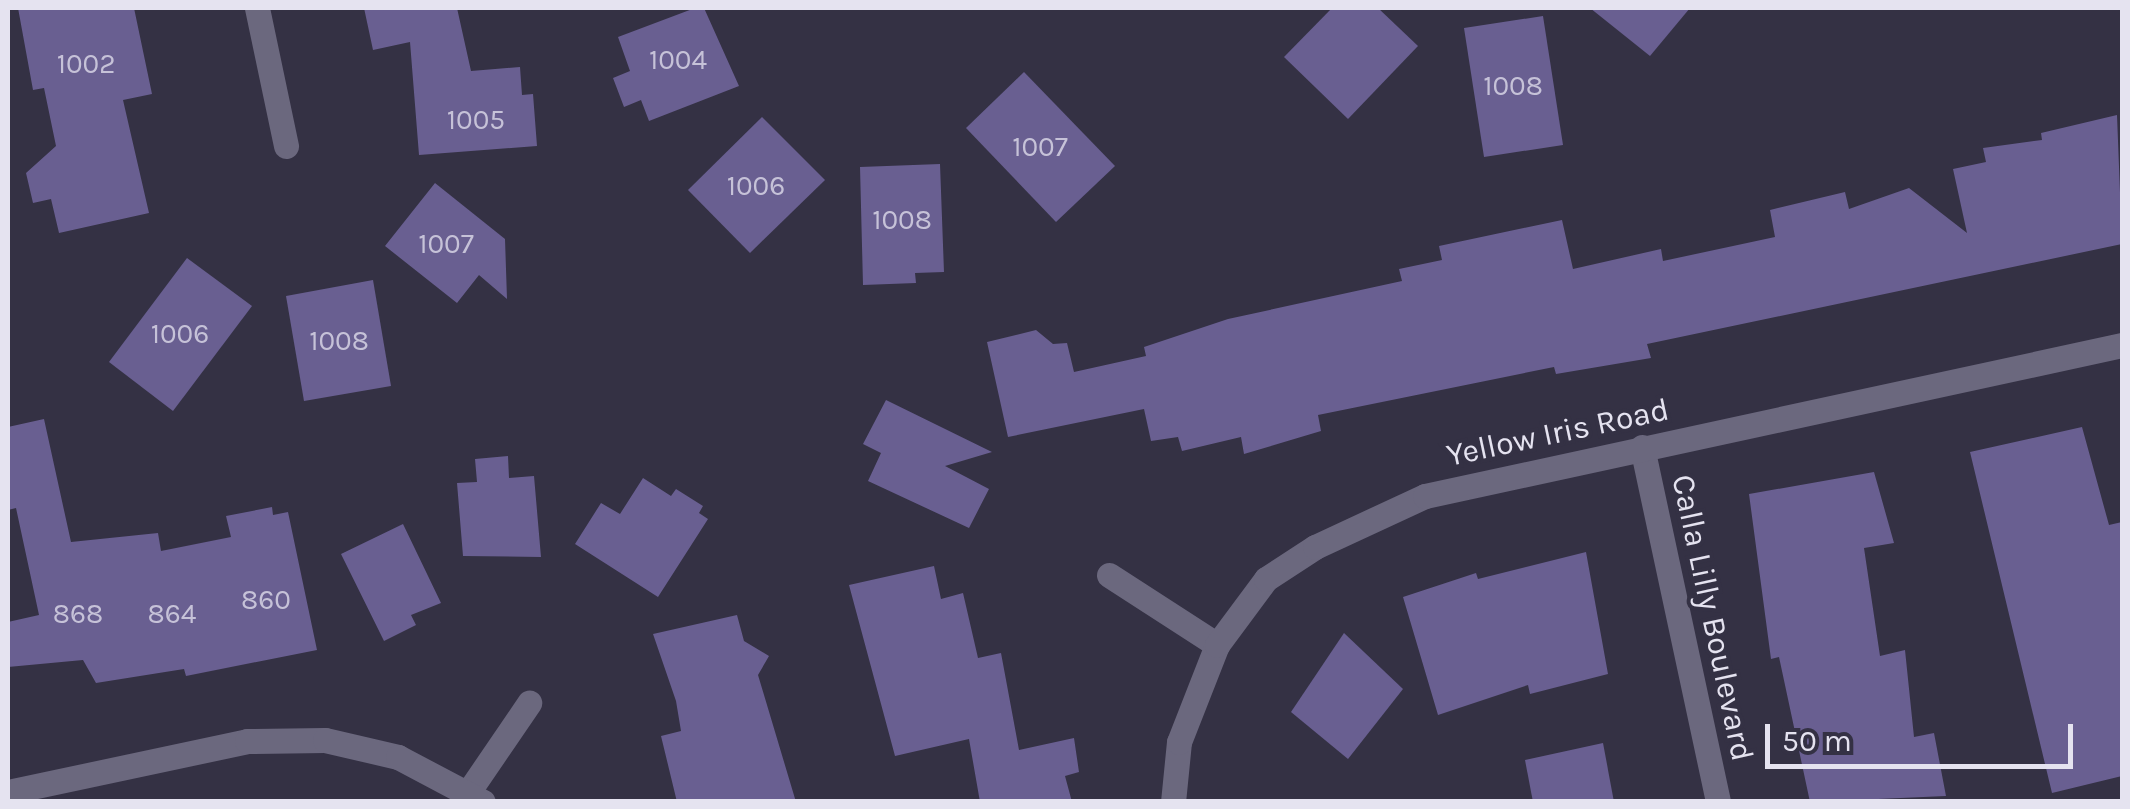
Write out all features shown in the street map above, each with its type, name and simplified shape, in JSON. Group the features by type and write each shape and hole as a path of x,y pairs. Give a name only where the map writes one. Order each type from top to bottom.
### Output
{"street":[{"path":"257,8 286,146"},
{"name":"Yellow Iris Road","path":"1173,802 1179,742 1218,645 1266,579 1316,547 1425,496 2122,345"},
{"name":"Calla Lilly Boulevard","path":"1642,447 1718,802"},
{"path":"1109,575 1218,645"},
{"path":"8,792 246,741 325,740 398,757 476,796 530,704"}],"building":[{"path":"18,8 134,8 152,94 123,100 149,213 59,233 51,199 33,203 26,173 56,146 44,88 33,90"},
{"path":"364,8 457,8 471,71 520,67 522,95 533,94 537,146 419,155 410,42 373,50"},
{"path":"704,8 739,86 649,121 641,100 624,107 613,78 630,71 618,37"},
{"path":"1332,8 1378,8 1418,46 1348,119 1284,57"},
{"path":"1590,8 1690,8 1650,56"},
{"path":"1543,16 1563,145 1484,157 1464,28"},
{"path":"1024,72 1115,166 1056,222 966,128"},
{"path":"2117,115 2122,244 1647,344 1651,358 1556,374 1554,367 1318,415 1321,431 1244,454 1241,437 1182,451 1178,437 1151,441 1144,409 1008,437 987,342 1036,330 1053,344 1067,343 1074,372 1146,356 1144,347 1228,319 1402,281 1399,269 1442,260 1439,246 1562,220 1573,269 1661,249 1663,261 1775,237 1770,210 1845,192 1849,209 1909,188 1967,233 1953,169 1986,162 1983,148 2042,140 2041,133"},
{"path":"762,117 825,180 750,253 688,190"},
{"path":"940,164 944,272 915,273 916,283 863,285 860,167"},
{"path":"435,183 505,239 507,299 479,275 457,303 385,246"},
{"path":"187,258 252,306 173,411 109,362"},
{"path":"373,280 391,386 304,401 286,296"},
{"path":"886,400 992,452 945,466 989,489 969,528 868,481 881,453 863,444"},
{"path":"44,419 71,542 158,533 161,551 231,537 226,516 272,507 273,515 288,512 317,650 186,676 184,669 96,683 83,660 8,667 8,622 39,615 16,508 8,510 8,427"},
{"path":"2082,427 2109,525 2122,522 2122,776 2052,793 1970,452"},
{"path":"508,456 509,478 534,476 541,557 463,556 457,483 477,482 475,459"},
{"path":"1874,472 1894,543 1864,548 1880,656 1905,650 1914,737 1934,733 1946,796 1810,802 1779,657 1771,659 1749,494"},
{"path":"643,478 671,496 676,489 703,506 699,513 708,519 658,597 575,544 601,503 620,514"},
{"path":"403,524 441,603 411,615 416,625 384,641 341,554"},
{"path":"1586,552 1608,674 1530,694 1528,685 1438,715 1403,597 1476,573 1478,579"},
{"path":"934,566 941,599 963,593 978,658 1001,653 1019,750 1074,738 1079,772 1065,776 1072,802 980,802 969,739 895,756 849,585"},
{"path":"737,615 744,641 769,656 758,675 796,802 677,802 661,736 681,731 676,701 653,634"},
{"path":"1344,633 1403,689 1348,759 1291,712"},
{"path":"1603,743 1614,802 1533,802 1525,760"}]}
